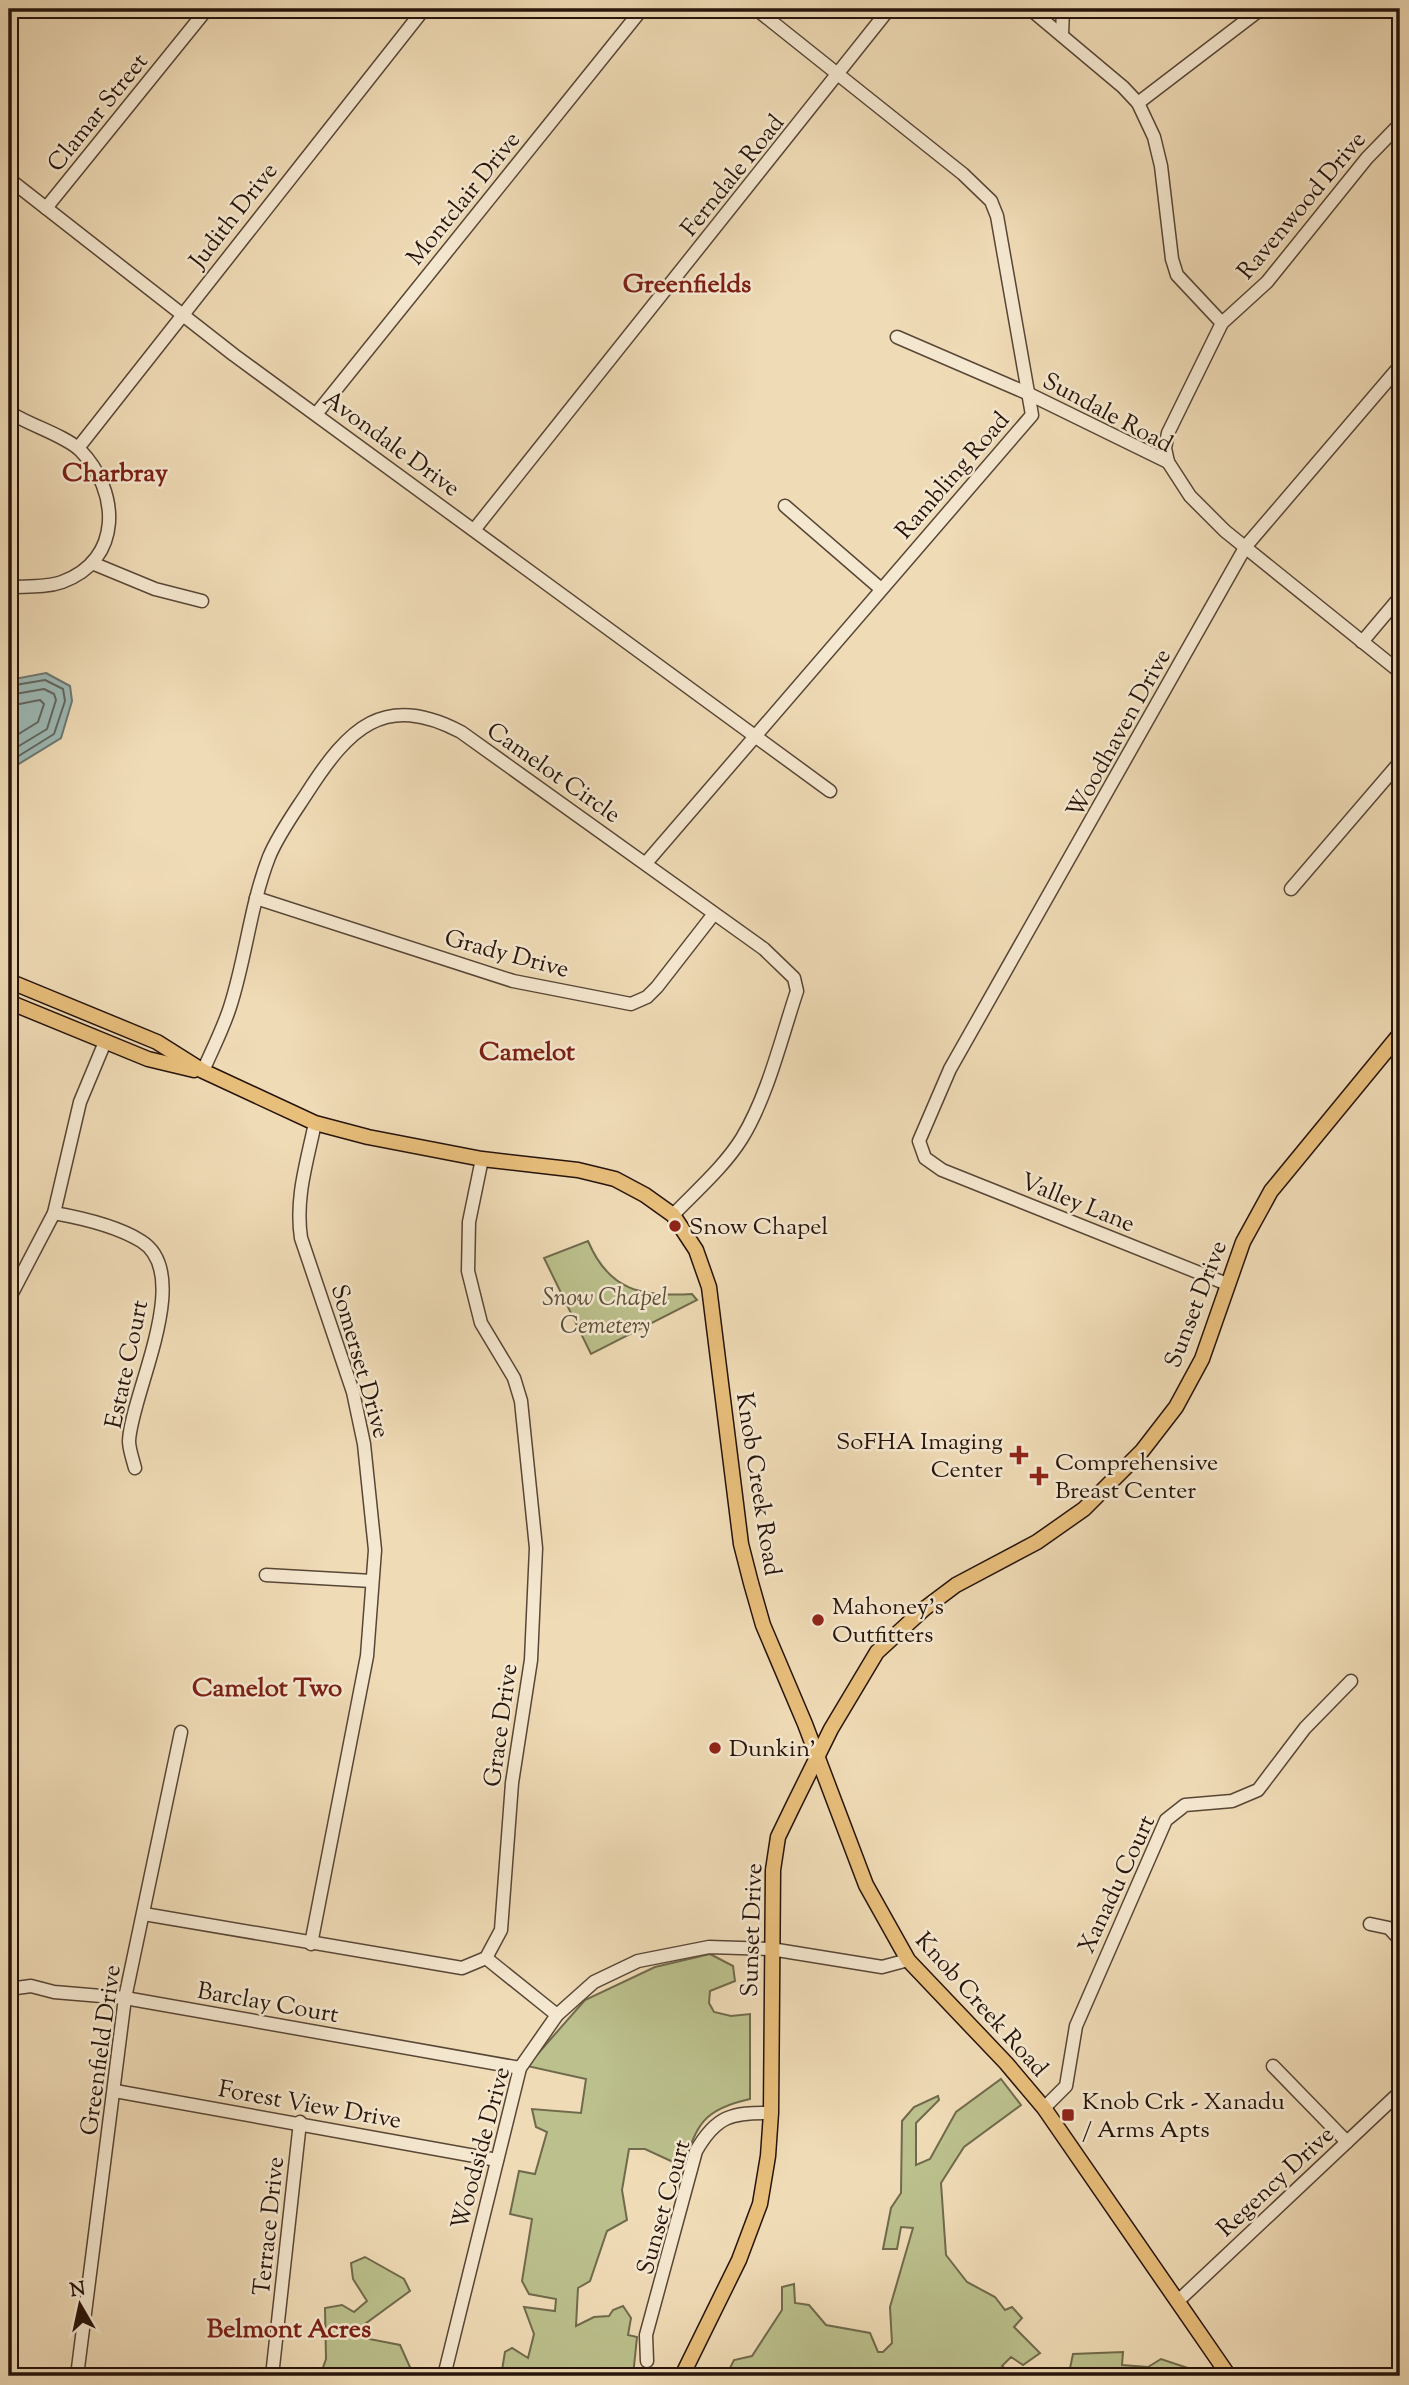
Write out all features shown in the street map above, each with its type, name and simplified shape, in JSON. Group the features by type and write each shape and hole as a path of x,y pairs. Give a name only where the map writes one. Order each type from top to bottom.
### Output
{"main road":[{"name":"Knob Creek Road","path":"9,981 157,1042 203,1072 315,1123 368,1138 482,1159 578,1170 615,1179 673,1215 696,1250 709,1287 741,1544 763,1625 817,1755 866,1885 908,1959 1006,2063 1044,2108 1229,2376"},
{"name":"Knob Creek Road","path":"9,1002 148,1059 203,1072"},
{"path":"84,1010 100,1025 105,1042 110,1037 130,1035 157,1042"},
{"name":"Sunset Drive","path":"682,2376 738,2260 760,2204 768,2156 771,2113 773,1870 778,1837 817,1755 862,1673 888,1642 923,1609 956,1586 1037,1542 1084,1509 1142,1451 1176,1407 1202,1359 1243,1242 1270,1191 1400,1034"}],"street":[{"name":"Clamar Street","path":"47,208 207,9"},
{"name":"Judith Drive","path":"78,448 424,9"},
{"name":"Montclair Drive","path":"317,413 642,9"},
{"name":"Rambling Road","path":"646,863 1032,415 1002,233 991,201 963,174 756,9"},
{"name":"Ferndale Road","path":"474,530 889,9"},
{"path":"1030,9 1138,103 1156,147 1172,258 1177,275 1222,323"},
{"path":"1062,35 1063,9"},
{"path":"1138,103 1261,9"},
{"name":"Ravenwood Drive","path":"1168,462 1165,448 1168,433 1222,323 1267,282 1367,158 1400,124"},
{"name":"Avondale Drive","path":"9,179 183,312 234,355 317,413 830,791"},
{"name":"Sundale Road","path":"897,337 1029,394 1168,462 1178,480 1206,513 1400,672"},
{"name":"Woodhaven Drive","path":"920,1150 923,1129 950,1069 1246,547 1400,366"},
{"path":"9,412 78,448 105,486 111,511 107,536 92,563 61,582 9,587"},
{"path":"785,506 881,589"},
{"path":"92,563 155,589 202,601"},
{"path":"1362,642 1400,597"},
{"name":"Camelot Circle","path":"203,1072 230,1007 269,856 323,768 353,732 369,721 395,714 421,716 461,732 646,863 780,962 794,978 797,991 761,1097 742,1138 725,1161 673,1215"},
{"path":"1292,889 1400,762"},
{"name":"Grady Drive","path":"256,898 513,981 631,1004 652,992 713,915"},
{"path":"9,1299 54,1213 80,1102 105,1042"},
{"name":"Somerset Drive","path":"311,1944 367,1656 375,1550 364,1444 353,1392 301,1238 299,1195 315,1123"},
{"name":"Valley Lane","path":"920,1150 942,1170 1227,1284"},
{"name":"Grace Drive","path":"482,1159 469,1222 468,1271 481,1323 514,1378 521,1402 536,1548 531,1660 512,1783 501,1930 486,1958"},
{"name":"Estate Court","path":"54,1213 80,1218 142,1241 159,1268 162,1303 129,1442 135,1468"},
{"path":"267,1575 372,1581"},
{"name":"Xanadu Court","path":"1044,2108 1066,2085 1076,2026 1166,1820 1185,1804 1232,1801 1258,1790 1305,1728 1351,1681"},
{"name":"Greenfield Drive","path":"77,2376 125,1998 181,1732"},
{"path":"144,1914 446,1967 462,1968 486,1958 557,2015"},
{"path":"1370,1924 1390,1928 1400,1940"},
{"name":"Woodside Drive","path":"444,2376 520,2068 557,2015 594,1982 638,1961 709,1947 771,1949 883,1967 908,1959"},
{"name":"Barclay Court","path":"9,1989 31,1986 54,1992 125,1998 520,2068"},
{"path":"1273,2066 1347,2142"},
{"name":"Forest View Drive","path":"115,2091 300,2122 498,2160"},
{"name":"Regency Drive","path":"1178,2301 1400,2092"},
{"name":"Sunset Court","path":"647,2361 646,2335 696,2151 706,2134 731,2115 771,2113"},
{"name":"Terrace Drive","path":"272,2376 300,2122"}],"green space":[{"name":"Snow Chapel Cemetery","path":"588,1241 596,1258 617,1281 643,1292 692,1294 697,1300 591,1354 544,1258"},
{"path":"710,1954 733,1966 735,1981 710,1991 709,2003 714,2012 731,2016 750,2014 750,2099 722,2108 704,2121 693,2140 684,2167 645,2149 629,2149 622,2190 627,2220 607,2231 590,2281 578,2288 576,2326 594,2317 609,2316 613,2310 623,2306 631,2318 628,2335 637,2337 633,2376 501,2376 505,2352 512,2348 528,2358 534,2334 524,2307 555,2311 556,2299 529,2294 522,2281 532,2219 510,2214 519,2171 535,2174 547,2132 536,2127 532,2109 581,2113 586,2079 527,2066 585,2000 655,1967"},
{"path":"1001,2079 1021,2105 964,2147 941,2183 946,2255 967,2282 995,2297 1005,2310 1012,2307 1022,2318 1014,2327 1040,2353 1023,2365 1011,2357 1002,2366 1011,2374 1069,2373 1073,2354 1123,2352 1122,2365 1148,2367 1161,2359 1212,2376 726,2376 734,2360 752,2356 782,2310 782,2287 794,2284 795,2303 809,2305 826,2325 870,2333 878,2352 883,2352 892,2343 890,2307 913,2228 901,2227 897,2249 883,2249 891,2208 901,2193 902,2121 914,2107 938,2096 939,2100 916,2123 916,2165 930,2159 956,2112"},
{"path":"365,2257 404,2279 410,2291 365,2324 369,2339 400,2345 414,2376 320,2376 326,2359 325,2308 342,2305 354,2312 367,2301 353,2279 351,2263"}],"water":[{"path":"46,673 70,686 72,701 61,738 9,770 9,680"}],"place":[{"name":"Snow Chapel","path":"675,1226"},
{"name":"SoFHA Imaging Center","path":"1019,1455"},
{"name":"Comprehensive Breast Center","path":"1039,1476"},
{"name":"Mahoney's Outfitters","path":"818,1620"},
{"name":"Dunkin'","path":"715,1748"},
{"name":"Knob Crk - Xanadu / Arms Apts","path":"1068,2115"}],"district":[{"name":"Greenfields","path":"687,283"},
{"name":"Charbray","path":"115,472"},
{"name":"Camelot","path":"527,1051"},
{"name":"Camelot Two","path":"267,1687"},
{"name":"Belmont Acres","path":"289,2328"}]}
